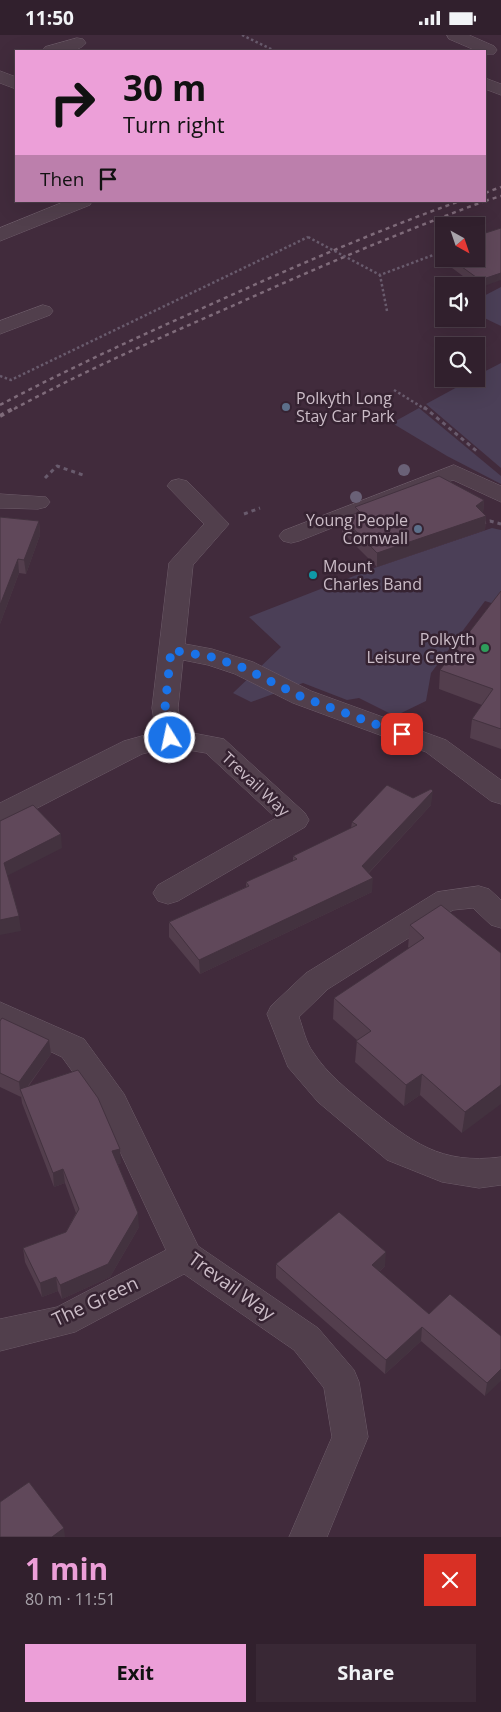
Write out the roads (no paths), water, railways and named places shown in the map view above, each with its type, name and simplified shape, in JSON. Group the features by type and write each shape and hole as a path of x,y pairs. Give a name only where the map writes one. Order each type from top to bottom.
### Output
{"street":[{"path":"455,35 491,49"},
{"path":"54,50 77,43"},
{"path":"0,68 15,63"},
{"path":"0,76 15,84"},
{"path":"486,83 501,90"},
{"path":"0,235 81,202"},
{"path":"0,328 43,311"},
{"path":"291,537 454,472 501,495"},
{"path":"170,738 165,708 181,563 217,524 179,486"},
{"path":"0,501 38,502"},
{"path":"171,650 212,657 244,668 302,697 436,747 501,794"},
{"name":"Trevail Way","path":"0,815 134,747 170,738 214,745 295,820 168,893"},
{"path":"501,917 479,897 447,899 317,981 282,1014 298,1058 329,1093 399,1150 442,1168 478,1174 501,1171"},
{"name":"Trevail Way","path":"0,1015 73,1048 113,1103 186,1256 306,1339 341,1382 350,1437 308,1537"},
{"name":"The Green","path":"0,1335 63,1321 186,1256"}],"railway":[{"path":"486,193 501,187"},
{"path":"486,201 501,196"},
{"path":"0,405 145,334 260,282 359,240 457,202"},
{"path":"14,409 121,356 293,279 482,202"},
{"path":"0,416 16,407"}],"place":[{"name":"Polkyth Long Stay Car Park","path":"286,407"},
{"name":"Young People Cornwall","path":"418,529"},
{"name":"Mount Charles Band","path":"313,575"},
{"name":"Polkyth Leisure Centre","path":"485,648"}]}
